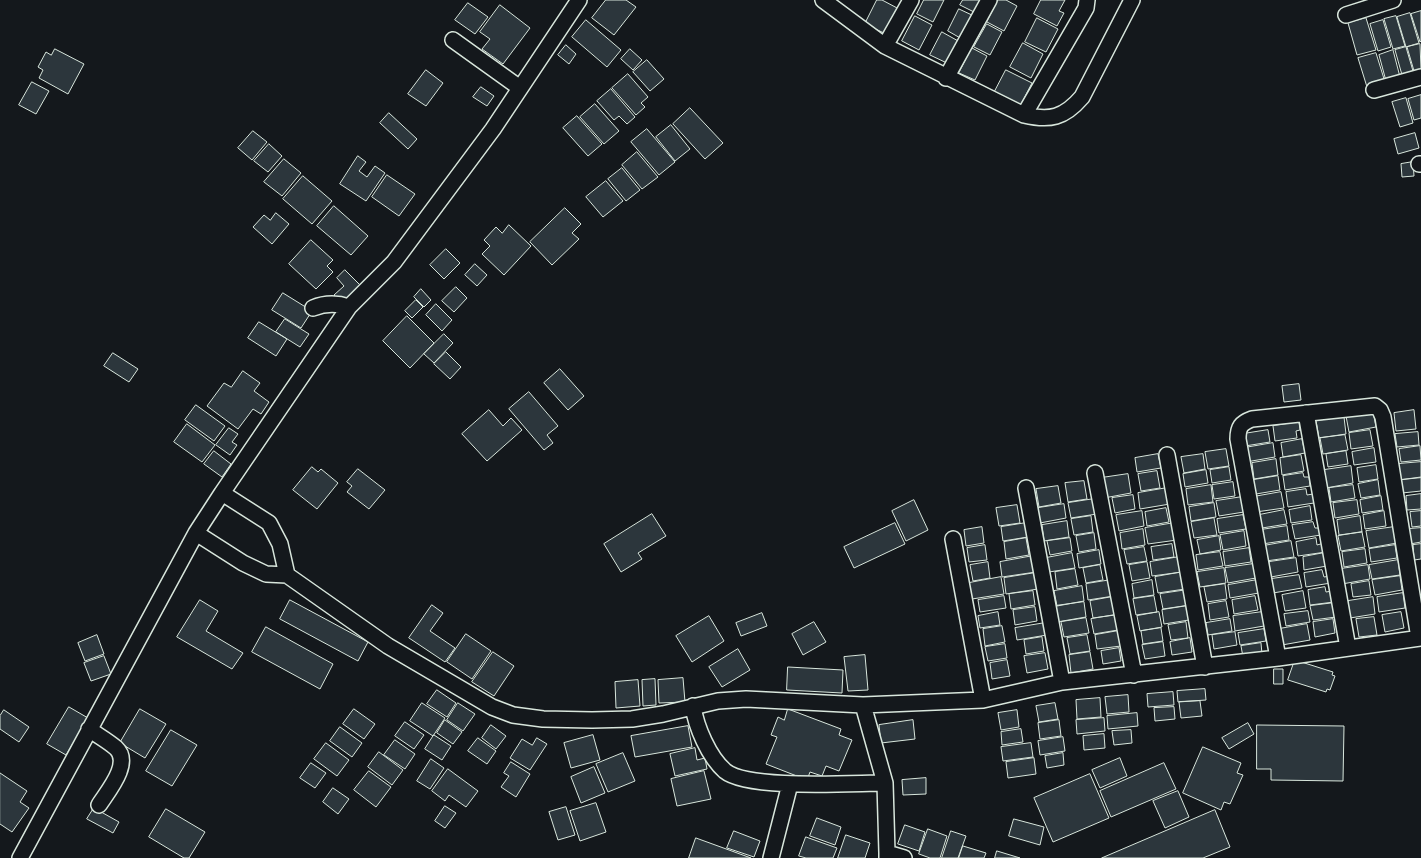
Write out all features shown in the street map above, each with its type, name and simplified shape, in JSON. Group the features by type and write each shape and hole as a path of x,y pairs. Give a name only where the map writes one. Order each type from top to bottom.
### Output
{"street":[{"path":"20,858 196,533 222,493 349,308 394,262 492,129 579,0"},
{"path":"823,0 885,46 946,78 1024,115 1042,119 1058,116 1073,108 1082,97 1132,0"},
{"path":"885,46 910,0"},
{"path":"946,78 989,0"},
{"path":"1024,115 1086,8 1087,0"},
{"path":"1346,15 1393,0"},
{"path":"453,40 520,88"},
{"path":"1374,90 1421,77"},
{"path":"313,308 328,304 340,304 349,308"},
{"path":"196,533 266,574 287,575 388,646 492,708 513,715 582,720 632,719 718,701 746,698 863,705 984,700 1062,682 1205,667 1278,658 1420,638 1385,427 1380,410 1375,406 1252,419 1243,422 1238,430 1238,439 1278,658"},
{"path":"1306,413 1348,648"},
{"path":"1167,455 1205,667"},
{"path":"1095,473 1134,674"},
{"path":"1026,488 1062,682"},
{"path":"222,493 269,523 280,544 287,575"},
{"path":"953,539 984,700"},
{"path":"863,705 885,782 887,855 904,858"},
{"path":"693,706 696,723 715,760 726,771 737,778 790,784 885,782"},
{"path":"89,729 116,748 121,755 118,774 99,805"},
{"path":"771,858 790,784"}],"building":[{"path":"606,0 626,0 636,7 614,35 592,18"},
{"path":"877,0 882,0 899,9 886,34 865,24"},
{"path":"924,0 944,0 933,22 917,14"},
{"path":"963,0 981,0 974,12 960,5"},
{"path":"998,0 1006,0 1017,6 1004,31 987,22"},
{"path":"1041,0 1065,0 1059,11 1064,13 1057,26 1034,14"},
{"path":"468,3 488,17 475,34 455,20"},
{"path":"500,5 530,28 503,64 482,49 490,39 480,32"},
{"path":"959,9 974,16 962,39 948,31"},
{"path":"1421,11 1421,41 1420,42 1411,14"},
{"path":"1410,13 1419,43 1406,47 1397,17"},
{"path":"915,16 932,25 919,50 902,41"},
{"path":"1396,16 1405,46 1393,49 1384,19"},
{"path":"1037,18 1058,29 1046,52 1025,42"},
{"path":"1366,18 1376,50 1357,55 1348,23"},
{"path":"586,20 621,50 607,67 572,37"},
{"path":"1383,20 1391,47 1378,51 1370,24"},
{"path":"987,24 1002,32 990,55 974,47"},
{"path":"942,32 960,42 949,64 930,55"},
{"path":"1023,43 1043,54 1031,78 1010,67"},
{"path":"1420,44 1421,69 1414,71 1407,47"},
{"path":"566,45 576,54 569,64 558,55"},
{"path":"1406,47 1413,71 1402,75 1395,50"},
{"path":"972,48 987,56 975,80 959,73"},
{"path":"55,49 84,64 68,94 39,78 43,70 38,67 46,52 51,55"},
{"path":"630,49 642,60 633,70 621,59"},
{"path":"1393,50 1400,77 1386,81 1379,55"},
{"path":"1376,53 1385,82 1367,87 1358,58"},
{"path":"647,60 664,79 650,91 633,72"},
{"path":"426,70 443,83 426,106 408,94"},
{"path":"1006,70 1032,83 1020,106 994,93"},
{"path":"628,74 648,97 641,103 645,107 636,115 612,88"},
{"path":"32,82 49,91 36,114 19,105"},
{"path":"481,87 494,96 487,106 473,97"},
{"path":"611,89 635,117 627,124 619,116 614,120 597,101"},
{"path":"1421,95 1421,118 1414,120 1408,99"},
{"path":"1406,98 1413,123 1400,127 1392,102"},
{"path":"595,104 619,131 604,144 580,117"},
{"path":"690,108 723,143 705,159 673,124"},
{"path":"389,113 417,139 408,149 380,123"},
{"path":"577,116 602,144 588,156 563,128"},
{"path":"671,125 690,149 675,161 656,137"},
{"path":"647,129 675,162 659,175 631,142"},
{"path":"253,131 267,142 252,160 238,148"},
{"path":"1415,133 1419,148 1398,154 1394,139"},
{"path":"269,144 282,156 268,172 254,161"},
{"path":"637,152 658,177 642,189 622,165"},
{"path":"358,156 366,162 359,171 367,177 375,166 385,173 366,201 340,184"},
{"path":"284,159 301,173 282,196 264,182"},
{"path":"1413,162 1414,176 1402,177 1401,164"},
{"path":"622,168 640,190 626,201 608,179"},
{"path":"387,175 415,194 399,216 372,197"},
{"path":"303,176 332,201 312,224 283,199"},
{"path":"606,181 623,201 603,217 586,197"},
{"path":"334,206 368,236 351,255 317,226"},
{"path":"565,208 581,224 572,233 579,239 552,265 530,242"},
{"path":"276,213 289,224 272,244 253,227 264,215 270,220"},
{"path":"509,225 531,246 504,275 482,254 490,246 484,240 496,227 502,233"},
{"path":"311,240 333,260 327,266 333,272 316,289 289,264"},
{"path":"446,249 460,263 444,279 430,265"},
{"path":"475,264 487,275 477,286 465,275"},
{"path":"345,270 360,285 342,303 334,295 344,286 337,278"},
{"path":"456,287 467,298 454,312 442,301"},
{"path":"421,289 431,300 424,307 414,297"},
{"path":"283,293 312,311 301,328 272,310"},
{"path":"416,300 423,307 412,318 405,311"},
{"path":"436,304 452,320 442,331 426,315"},
{"path":"407,316 434,343 410,368 383,341"},
{"path":"285,319 309,334 300,347 276,332"},
{"path":"259,322 287,339 276,356 248,338"},
{"path":"444,334 453,343 434,363 424,354"},
{"path":"446,352 461,367 450,379 434,364"},
{"path":"113,353 138,369 129,382 104,366"},
{"path":"560,369 584,396 568,410 544,383"},
{"path":"243,371 260,383 254,391 269,402 261,414 253,409 238,429 207,406 224,383 231,387"},
{"path":"1299,384 1301,400 1284,402 1282,386"},
{"path":"529,392 558,426 547,435 553,443 544,450 509,409"},
{"path":"196,405 225,426 214,441 185,420"},
{"path":"489,410 503,426 511,418 522,430 487,461 462,434"},
{"path":"1414,410 1416,429 1396,431 1394,413"},
{"path":"1373,411 1376,427 1349,432 1346,416"},
{"path":"1344,417 1346,434 1319,438 1316,421"},
{"path":"1299,422 1300,430 1296,431 1297,438 1275,441 1273,426"},
{"path":"187,424 215,445 202,462 174,442"},
{"path":"229,428 238,434 232,442 237,445 230,455 216,445"},
{"path":"1268,430 1270,442 1245,446 1243,434"},
{"path":"1370,430 1373,446 1351,449 1349,433"},
{"path":"1418,432 1419,445 1397,447 1395,434"},
{"path":"1345,435 1348,450 1323,454 1320,438"},
{"path":"1302,439 1305,453 1283,457 1281,443"},
{"path":"1273,443 1275,457 1246,462 1244,448"},
{"path":"1420,446 1421,460 1401,462 1399,449"},
{"path":"1374,448 1376,462 1354,465 1352,452"},
{"path":"1226,449 1229,466 1208,469 1205,452"},
{"path":"214,451 231,464 222,477 204,464"},
{"path":"1346,451 1348,464 1328,467 1326,454"},
{"path":"1158,454 1161,468 1137,472 1135,458"},
{"path":"1203,454 1205,469 1184,473 1181,457"},
{"path":"1301,455 1304,471 1282,475 1280,458"},
{"path":"1276,459 1278,475 1254,479 1252,463"},
{"path":"1421,462 1421,477 1399,480 1398,464"},
{"path":"1376,465 1378,479 1359,482 1357,468"},
{"path":"1351,466 1353,483 1326,488 1324,470"},
{"path":"312,467 318,472 321,469 338,483 317,509 293,490"},
{"path":"1229,467 1231,480 1212,483 1210,470"},
{"path":"358,469 385,490 369,509 347,492 352,486 347,482"},
{"path":"1206,470 1208,483 1185,487 1183,474"},
{"path":"1157,471 1160,488 1141,491 1138,474"},
{"path":"1303,473 1304,477 1309,477 1310,486 1285,490 1283,476"},
{"path":"1128,474 1131,493 1104,498 1101,478"},
{"path":"1278,476 1280,490 1256,494 1253,480"},
{"path":"1421,478 1421,491 1402,493 1401,480"},
{"path":"1378,480 1380,495 1361,498 1358,484"},
{"path":"1084,481 1087,499 1068,502 1065,483"},
{"path":"1233,482 1235,496 1214,499 1212,485"},
{"path":"1211,485 1213,502 1188,505 1186,489"},
{"path":"1353,485 1355,498 1331,502 1329,488"},
{"path":"1058,486 1061,503 1039,507 1036,489"},
{"path":"1167,488 1170,504 1140,509 1138,493"},
{"path":"1306,489 1307,495 1313,494 1314,503 1288,507 1286,492"},
{"path":"1281,492 1284,508 1256,512 1253,497"},
{"path":"1421,494 1421,509 1407,510 1406,496"},
{"path":"1133,495 1135,509 1115,513 1112,498"},
{"path":"1381,496 1383,510 1362,513 1360,500"},
{"path":"1242,497 1244,512 1219,516 1216,501"},
{"path":"1094,499 1097,514 1071,518 1068,503"},
{"path":"914,500 928,530 906,541 892,511"},
{"path":"1357,500 1359,514 1335,518 1333,503"},
{"path":"1214,503 1216,517 1191,521 1189,507"},
{"path":"1064,504 1066,518 1040,523 1038,508"},
{"path":"1017,505 1020,523 999,526 996,508"},
{"path":"1310,506 1312,520 1291,523 1289,510"},
{"path":"1166,508 1169,522 1147,526 1145,512"},
{"path":"1284,510 1287,524 1262,528 1259,515"},
{"path":"1142,511 1144,526 1119,531 1116,515"},
{"path":"1384,511 1386,526 1365,529 1363,515"},
{"path":"1421,511 1421,526 1412,527 1410,512"},
{"path":"652,514 666,536 638,553 642,559 621,572 604,544"},
{"path":"1243,515 1246,529 1219,533 1217,519"},
{"path":"1091,516 1093,532 1074,535 1071,519"},
{"path":"1360,516 1362,532 1339,535 1337,520"},
{"path":"1214,518 1217,535 1194,538 1191,522"},
{"path":"1067,521 1069,537 1044,541 1042,525"},
{"path":"1313,522 1315,528 1320,528 1321,535 1295,539 1292,525"},
{"path":"895,523 905,544 854,568 844,547"},
{"path":"1026,523 1028,537 1003,541 1001,527"},
{"path":"1174,523 1177,540 1148,544 1145,528"},
{"path":"1287,526 1289,540 1262,544 1260,530"},
{"path":"982,527 984,543 966,546 964,530"},
{"path":"1394,527 1397,543 1369,548 1366,531"},
{"path":"1421,528 1421,542 1410,544 1408,529"},
{"path":"1143,529 1145,545 1122,549 1120,533"},
{"path":"1244,531 1246,546 1223,550 1220,535"},
{"path":"1362,532 1365,547 1341,551 1338,536"},
{"path":"1094,533 1096,549 1079,552 1076,536"},
{"path":"1219,536 1221,550 1200,554 1197,540"},
{"path":"1026,538 1029,555 1006,559 1004,542"},
{"path":"1070,538 1072,551 1050,555 1047,541"},
{"path":"1316,538 1317,545 1324,543 1326,552 1298,556 1296,542"},
{"path":"1291,541 1294,557 1266,561 1263,546"},
{"path":"1172,544 1174,557 1153,560 1151,547"},
{"path":"1421,544 1421,559 1414,560 1413,545"},
{"path":"985,545 987,560 969,562 967,548"},
{"path":"1395,545 1397,558 1371,562 1369,549"},
{"path":"1144,547 1147,561 1127,564 1124,550"},
{"path":"1249,548 1251,562 1225,566 1223,552"},
{"path":"1365,549 1367,563 1344,567 1342,552"},
{"path":"1099,550 1101,564 1079,568 1077,554"},
{"path":"1220,552 1223,566 1198,570 1196,555"},
{"path":"1072,553 1075,568 1049,572 1046,558"},
{"path":"1324,553 1327,566 1304,570 1303,557"},
{"path":"1033,556 1036,572 1002,577 1000,562"},
{"path":"1179,557 1182,572 1152,576 1150,562"},
{"path":"1296,558 1298,572 1271,577 1269,562"},
{"path":"1398,560 1400,575 1372,579 1369,565"},
{"path":"988,562 990,578 973,581 970,565"},
{"path":"1147,562 1150,578 1132,581 1129,565"},
{"path":"1253,564 1256,578 1228,583 1225,568"},
{"path":"1100,565 1103,580 1086,583 1083,568"},
{"path":"1368,565 1370,579 1342,584 1340,569"},
{"path":"1224,568 1226,583 1200,587 1197,572"},
{"path":"1075,569 1078,585 1057,589 1055,572"},
{"path":"1322,570 1324,577 1330,576 1331,583 1306,587 1304,573"},
{"path":"1183,572 1185,589 1158,593 1155,577"},
{"path":"1035,573 1038,589 1006,594 1004,578"},
{"path":"1299,575 1302,588 1273,593 1271,579"},
{"path":"1400,576 1402,590 1375,595 1372,580"},
{"path":"1001,577 1004,594 972,599 969,583"},
{"path":"1111,580 1114,596 1088,600 1086,584"},
{"path":"1152,580 1154,595 1134,598 1132,584"},
{"path":"1257,580 1259,593 1230,598 1228,585"},
{"path":"1369,581 1371,595 1353,597 1351,584"},
{"path":"1225,584 1227,599 1207,602 1204,587"},
{"path":"1082,586 1084,601 1057,606 1054,591"},
{"path":"1325,587 1326,592 1332,591 1334,602 1310,605 1308,590"},
{"path":"1187,590 1190,605 1163,609 1160,594"},
{"path":"1033,591 1035,605 1011,609 1009,594"},
{"path":"1303,591 1306,608 1285,611 1282,595"},
{"path":"1403,593 1405,608 1379,612 1377,597"},
{"path":"1004,596 1006,608 980,612 978,600"},
{"path":"1154,596 1157,612 1136,615 1133,599"},
{"path":"1255,596 1258,610 1234,614 1232,600"},
{"path":"1112,597 1115,615 1093,618 1090,601"},
{"path":"1373,597 1375,614 1350,618 1348,601"},
{"path":"200,600 218,611 206,631 243,653 232,669 177,637"},
{"path":"290,600 368,642 358,661 280,619"},
{"path":"1226,601 1229,617 1210,620 1208,604"},
{"path":"1084,602 1086,617 1057,622 1055,606"},
{"path":"1334,603 1336,617 1313,620 1310,606"},
{"path":"432,605 443,613 430,631 455,648 445,662 409,638"},
{"path":"1187,606 1189,620 1164,624 1162,610"},
{"path":"1035,607 1037,621 1015,625 1013,610"},
{"path":"1308,611 1310,622 1286,626 1284,614"},
{"path":"998,612 1000,625 980,628 978,616"},
{"path":"1159,612 1162,627 1140,631 1137,616"},
{"path":"1262,612 1264,626 1235,631 1233,616"},
{"path":"1401,612 1404,628 1385,632 1382,615"},
{"path":"762,613 767,626 741,636 736,623"},
{"path":"1115,615 1118,630 1094,634 1091,619"},
{"path":"709,616 724,641 692,662 676,636"},
{"path":"1374,617 1377,635 1359,637 1356,619"},
{"path":"1086,618 1089,633 1064,637 1061,622"},
{"path":"1230,619 1232,631 1208,635 1206,623"},
{"path":"1333,619 1335,633 1315,637 1313,622"},
{"path":"814,622 826,642 803,655 792,634"},
{"path":"1186,622 1188,638 1171,640 1168,625"},
{"path":"1045,623 1047,635 1017,640 1015,628"},
{"path":"1307,624 1310,640 1282,645 1279,629"},
{"path":"1002,626 1005,642 985,646 983,629"},
{"path":"266,627 333,664 320,689 252,652"},
{"path":"1161,628 1163,641 1143,644 1141,631"},
{"path":"1264,629 1266,641 1240,645 1238,633"},
{"path":"1118,631 1121,646 1097,649 1095,635"},
{"path":"1235,632 1237,645 1214,649 1212,635"},
{"path":"466,634 491,651 472,679 447,662"},
{"path":"97,635 104,654 85,661 78,643"},
{"path":"1087,635 1090,651 1070,654 1067,638"},
{"path":"1042,637 1044,651 1026,654 1024,640"},
{"path":"1190,638 1192,652 1172,655 1170,642"},
{"path":"1163,642 1165,656 1145,659 1142,645"},
{"path":"1261,643 1262,654 1243,657 1241,646"},
{"path":"1005,644 1007,658 988,661 985,647"},
{"path":"1119,648 1121,661 1103,664 1101,651"},
{"path":"738,649 750,670 722,687 709,667"},
{"path":"493,652 514,666 494,696 472,682"},
{"path":"1090,652 1093,669 1071,673 1069,655"},
{"path":"1045,653 1048,669 1027,673 1024,656"},
{"path":"865,655 868,690 848,691 844,657"},
{"path":"104,656 111,674 91,681 84,663"},
{"path":"1007,660 1010,676 992,679 990,663"},
{"path":"1295,660 1333,672 1332,675 1335,676 1330,690 1327,689 1326,692 1288,680"},
{"path":"788,667 843,670 842,693 787,690"},
{"path":"1274,669 1283,669 1283,684 1274,684"},
{"path":"683,678 685,702 659,703 658,680"},
{"path":"655,679 656,705 643,706 642,680"},
{"path":"638,680 640,706 616,708 615,682"},
{"path":"1205,689 1206,700 1178,702 1177,691"},
{"path":"437,690 456,703 447,717 427,704"},
{"path":"1173,692 1174,705 1148,707 1147,694"},
{"path":"1128,695 1129,712 1107,714 1105,697"},
{"path":"1100,698 1101,717 1077,719 1076,700"},
{"path":"1200,701 1202,716 1181,718 1179,702"},
{"path":"422,703 445,718 433,736 410,721"},
{"path":"458,703 475,714 463,731 447,720"},
{"path":"1055,703 1058,719 1039,722 1036,706"},
{"path":"69,707 88,718 66,755 47,744"},
{"path":"1174,707 1175,719 1155,721 1154,708"},
{"path":"140,709 166,724 145,758 120,743"},
{"path":"354,709 375,724 364,739 343,724"},
{"path":"788,709 841,729 839,735 852,740 839,771 826,766 822,776 810,772 807,780 766,764 777,737 771,735 778,717 784,720"},
{"path":"4,710 29,727 19,742 0,729 0,716"},
{"path":"1017,710 1019,727 1001,730 998,713"},
{"path":"1137,713 1138,726 1108,729 1107,716"},
{"path":"1104,718 1105,731 1077,734 1076,720"},
{"path":"445,720 462,732 453,744 437,733"},
{"path":"913,720 915,739 881,743 879,725"},
{"path":"1059,720 1061,736 1040,739 1038,723"},
{"path":"405,722 424,735 414,749 395,736"},
{"path":"1248,723 1254,734 1229,749 1222,738"},
{"path":"491,725 506,736 496,749 482,738"},
{"path":"1257,725 1344,726 1343,781 1271,780 1271,769 1257,769"},
{"path":"688,726 692,747 635,757 631,736"},
{"path":"340,727 362,743 352,757 330,741"},
{"path":"1021,729 1023,742 1002,745 1001,732"},
{"path":"171,730 197,745 172,786 146,771"},
{"path":"1131,730 1132,743 1114,745 1112,731"},
{"path":"1104,734 1105,748 1084,750 1083,736"},
{"path":"434,735 451,746 442,760 425,749"},
{"path":"593,735 600,760 571,768 564,743"},
{"path":"1063,737 1065,751 1040,755 1038,741"},
{"path":"478,738 496,751 487,764 468,751"},
{"path":"537,738 547,744 530,770 510,758 522,739 532,745"},
{"path":"395,740 415,754 405,769 384,755"},
{"path":"326,743 349,760 337,776 314,759"},
{"path":"1031,743 1033,757 1003,761 1001,747"},
{"path":"1203,747 1241,763 1237,773 1243,775 1230,804 1224,802 1221,810 1183,793"},
{"path":"695,748 697,760 705,758 707,769 675,776 670,754"},
{"path":"379,752 403,770 392,785 368,767"},
{"path":"623,753 635,781 608,792 596,764"},
{"path":"1063,753 1064,765 1047,768 1045,756"},
{"path":"1034,758 1036,774 1008,778 1006,762"},
{"path":"1120,758 1127,776 1100,788 1092,770"},
{"path":"431,759 444,768 430,789 417,781"},
{"path":"511,762 530,774 516,797 501,787 509,776 504,773"},
{"path":"311,763 326,773 315,788 300,778"},
{"path":"1164,763 1176,789 1111,817 1100,791"},
{"path":"594,767 605,793 581,803 571,777"},
{"path":"448,769 478,791 466,807 449,795 445,801 432,791"},
{"path":"369,771 391,787 376,807 354,790"},
{"path":"704,771 711,799 677,806 671,779"},
{"path":"0,773 27,791 20,802 29,808 12,832 0,824"},
{"path":"1090,774 1109,818 1053,842 1034,798"},
{"path":"926,778 926,794 903,795 902,780"},
{"path":"333,788 349,799 338,814 323,802"},
{"path":"1178,791 1189,817 1165,828 1153,801"},
{"path":"596,803 606,832 580,841 570,811"},
{"path":"445,806 456,813 445,828 435,821"},
{"path":"566,807 575,835 558,840 549,812"},
{"path":"94,808 119,822 113,833 87,819"},
{"path":"166,809 205,832 189,858 184,858 149,837"},
{"path":"1215,810 1230,847 1203,858 1102,858"},
{"path":"817,818 841,827 835,845 810,836"},
{"path":"1014,819 1044,827 1040,845 1009,836"},
{"path":"905,825 925,832 919,851 898,844"},
{"path":"928,829 947,836 940,858 930,858 919,854"},
{"path":"734,831 760,841 754,857 727,848"},
{"path":"951,831 966,836 958,858 942,858"},
{"path":"846,835 870,843 865,858 838,858"},
{"path":"806,837 837,848 833,858 806,858 799,856"},
{"path":"696,838 751,858 689,858"},
{"path":"963,846 986,853 984,858 959,858"},
{"path":"997,851 1020,858 995,858"}]}
